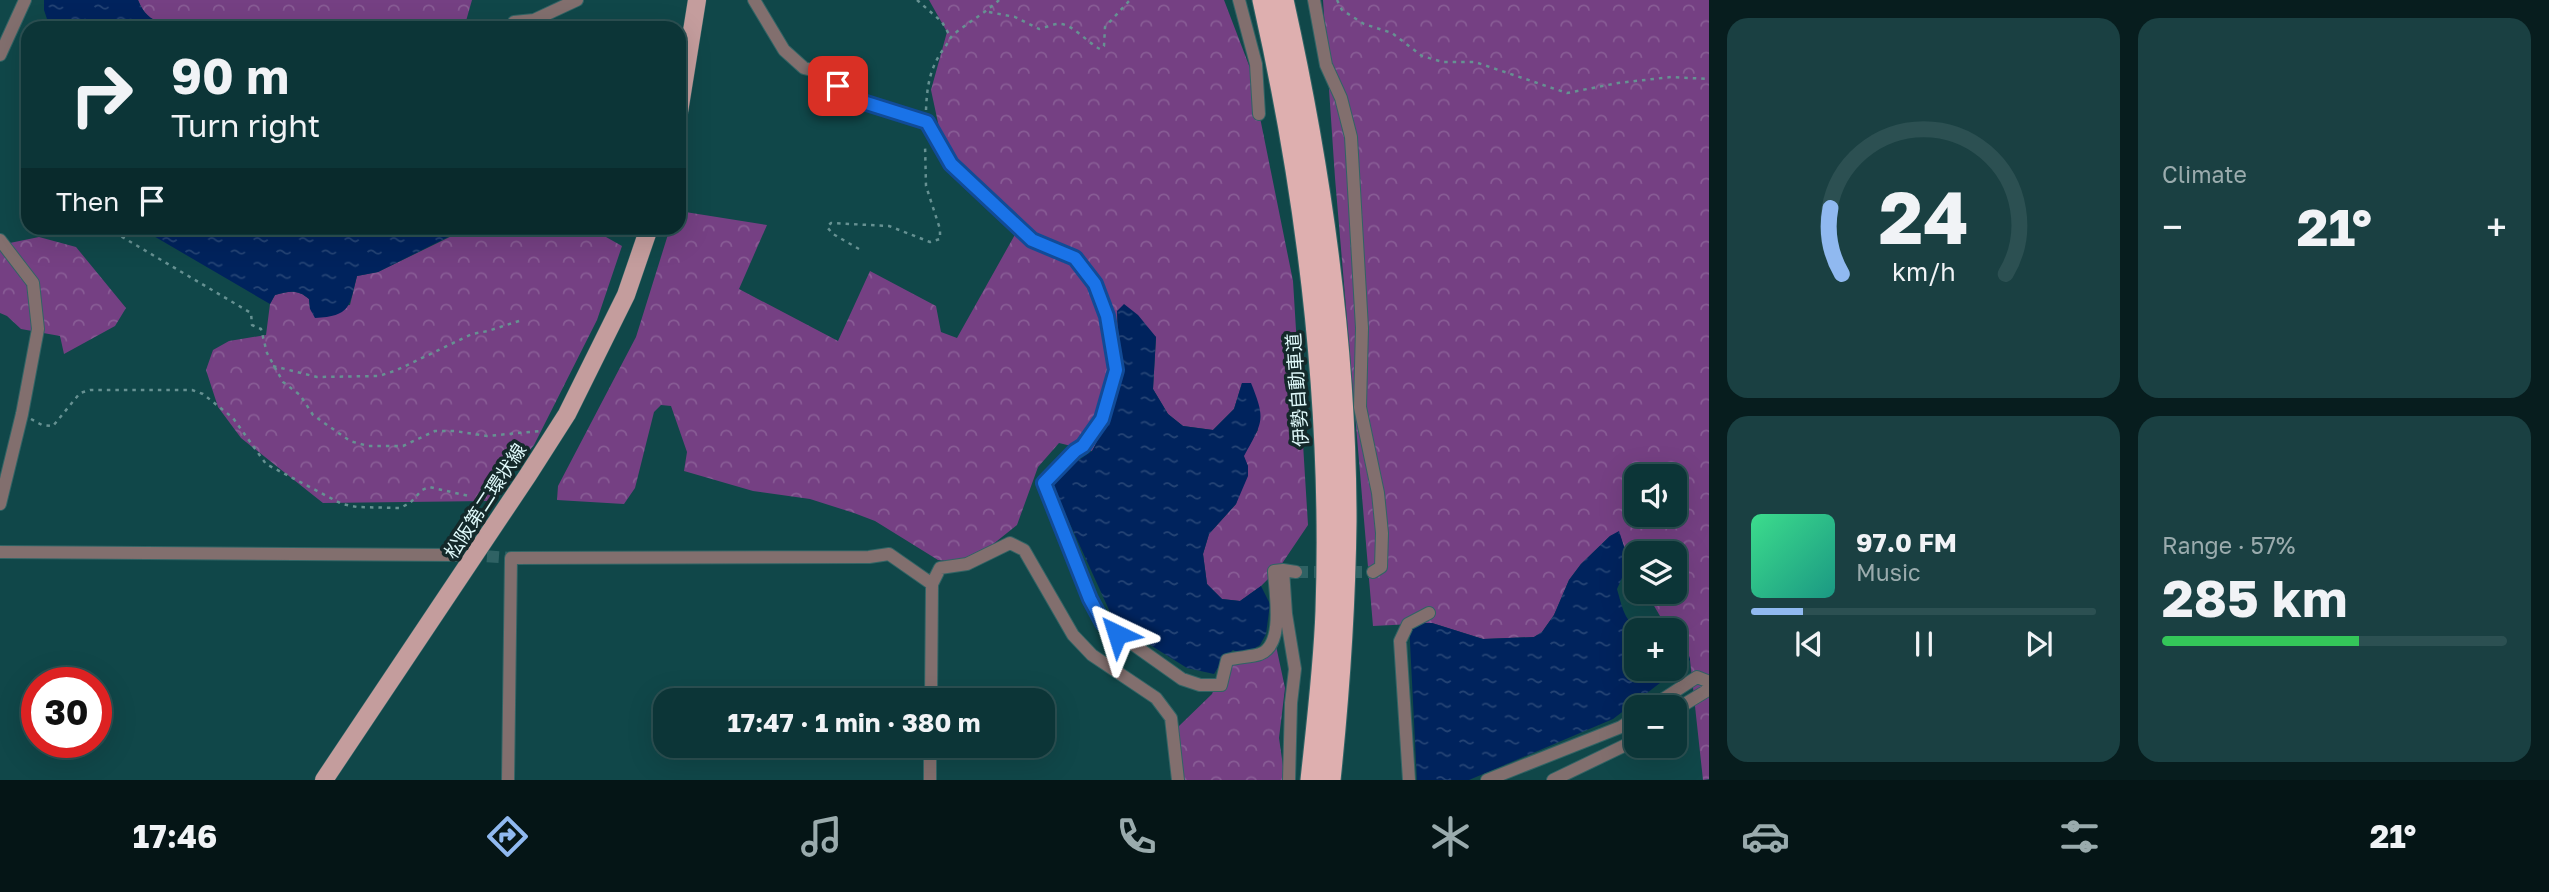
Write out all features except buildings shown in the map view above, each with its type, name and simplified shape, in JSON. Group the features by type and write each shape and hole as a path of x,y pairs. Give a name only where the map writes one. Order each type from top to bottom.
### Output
{"highway":[{"name":"伊勢自動車道","path":"1263,0 1282,89 1298,186 1320,362 1326,507 1326,611 1311,780"},
{"path":"1283,0 1318,183 1339,361 1346,520 1338,705 1330,780"}],"main road":[{"path":"686,68 697,0"},
{"name":"松阪第二環状線","path":"324,780 567,414 626,295 647,235"}],"street":[{"path":"0,55 25,0"},
{"path":"524,21 534,20 577,0"},
{"path":"754,0 784,50 804,68 816,71 860,101 927,122 951,164 1032,240 1075,258 1095,284 1107,316 1116,370 1102,419 1083,446 1044,483 1083,582 1103,623 1182,679 1217,687 1222,685 1227,660 1260,654 1270,646 1276,635 1274,571 1290,570 1286,614 1295,669 1291,703 1289,780"},
{"path":"1239,0 1256,64 1259,114"},
{"path":"1314,0 1326,65 1341,98 1351,137 1362,328 1360,407 1378,493 1382,533 1381,567 1373,572"},
{"path":"0,240 33,283 37,329 22,414 0,504"},
{"path":"931,688 932,584 940,568 967,564 1010,543 1024,550 1073,635 1092,655 1156,698 1171,718 1178,780"},
{"path":"0,552 456,555"},
{"path":"508,780 511,558 855,557 889,554 932,584"},
{"path":"1409,780 1400,641 1408,624 1429,613"},
{"path":"1669,695 1697,677 1707,681 1708,690 1687,703"},
{"path":"1488,780 1624,725"},
{"path":"1553,780 1624,746"},
{"path":"930,758 930,780"}],"path":[{"path":"918,0 942,22 951,36"},
{"path":"859,249 833,234 827,227 831,223 889,226 930,242 940,239 940,229 926,186 925,135 929,76 934,62 951,36 988,11 999,0"},
{"path":"988,11 1015,17 1039,29 1060,23 1072,29 1088,44 1100,49 1104,46 1105,27 1130,0"},
{"path":"1338,0 1342,10 1364,24 1392,33 1422,56 1443,62 1475,62 1567,93 1671,77 1709,79"},
{"path":"119,235 251,313 252,325 261,329 267,354 283,382 300,395 313,415 350,441 368,446 402,446 435,431 487,436 550,429"},
{"path":"273,366 317,377 379,376 472,334 522,320"},
{"path":"22,414 42,425 53,426 80,393 90,390 192,390 203,394 233,418 266,464 342,504 400,508 429,487 469,496"}],"green space":[{"path":"138,0 472,0 466,21 157,21 142,9"},
{"path":"929,0 1224,0 1250,68 1293,281 1308,525 1279,568 1261,586 1240,601 1222,599 1207,584 1203,554 1209,534 1236,504 1248,466 1243,456 1258,430 1242,383 1234,409 1213,430 1183,426 1168,414 1153,389 1156,337 1117,311 1119,357 1104,412 1102,432 1092,451 1059,443 1038,467 1017,525 992,545 956,562 938,560 875,521 854,513 810,499 753,491 684,471 687,452 671,406 661,405 654,412 635,488 624,504 557,500 558,486 636,337 668,235 686,235 686,212 767,225 739,289 838,341 870,271 936,306 941,332 957,338 1017,231 972,173 943,146 931,90 947,32"},
{"path":"1323,0 1709,0 1709,779 1703,780 1687,648 1687,618 1664,618 1653,604 1687,604 1687,541 1624,541 1624,547 1619,532 1610,536 1581,564 1569,580 1554,615 1542,632 1534,637 1483,639 1432,623 1373,626 1335,178"},
{"path":"454,235 602,235 622,246 597,320 534,445 488,501 323,503 241,438 218,407 206,370 213,350 229,341 266,335 270,304 275,295 297,292 309,299 310,309 350,305 357,276 378,272"},
{"path":"39,237 76,247 126,308 115,326 64,354 60,336 21,329 0,313 0,245"},
{"path":"1275,641 1285,688 1279,738 1285,780 1183,780 1178,727 1212,694 1223,667"}],"water":[{"path":"44,0 138,0 142,9 157,21 48,21"},
{"path":"152,235 452,235 378,272 357,276 350,302 336,315 315,318 309,299 297,292 275,295 270,304"},
{"path":"1124,304 1138,315 1156,337 1153,389 1168,414 1183,426 1213,430 1234,409 1242,383 1251,383 1259,405 1259,427 1244,456 1248,476 1236,504 1209,534 1203,554 1207,584 1222,599 1240,601 1261,586 1270,604 1266,634 1260,645 1243,655 1233,650 1223,659 1214,674 1187,668 1115,623 1050,480 1092,451 1102,432 1104,412 1119,357 1117,311"},
{"path":"1619,531 1624,546 1624,573 1617,589 1627,618 1624,618 1624,681 1663,681 1644,695 1624,695 1624,711 1613,719 1469,780 1417,780 1409,623 1432,623 1483,639 1534,637 1542,632 1554,615 1569,580 1581,564 1610,536"}],"tunnel":[{"path":"469,555 511,558"},
{"path":"1296,572 1373,572"}],"route":[{"path":"838,86 860,101 927,122 951,164 1032,240 1075,258 1095,284 1107,316 1116,370 1102,419 1095,433 1044,483 1090,599 1103,623 1117,634"}]}
